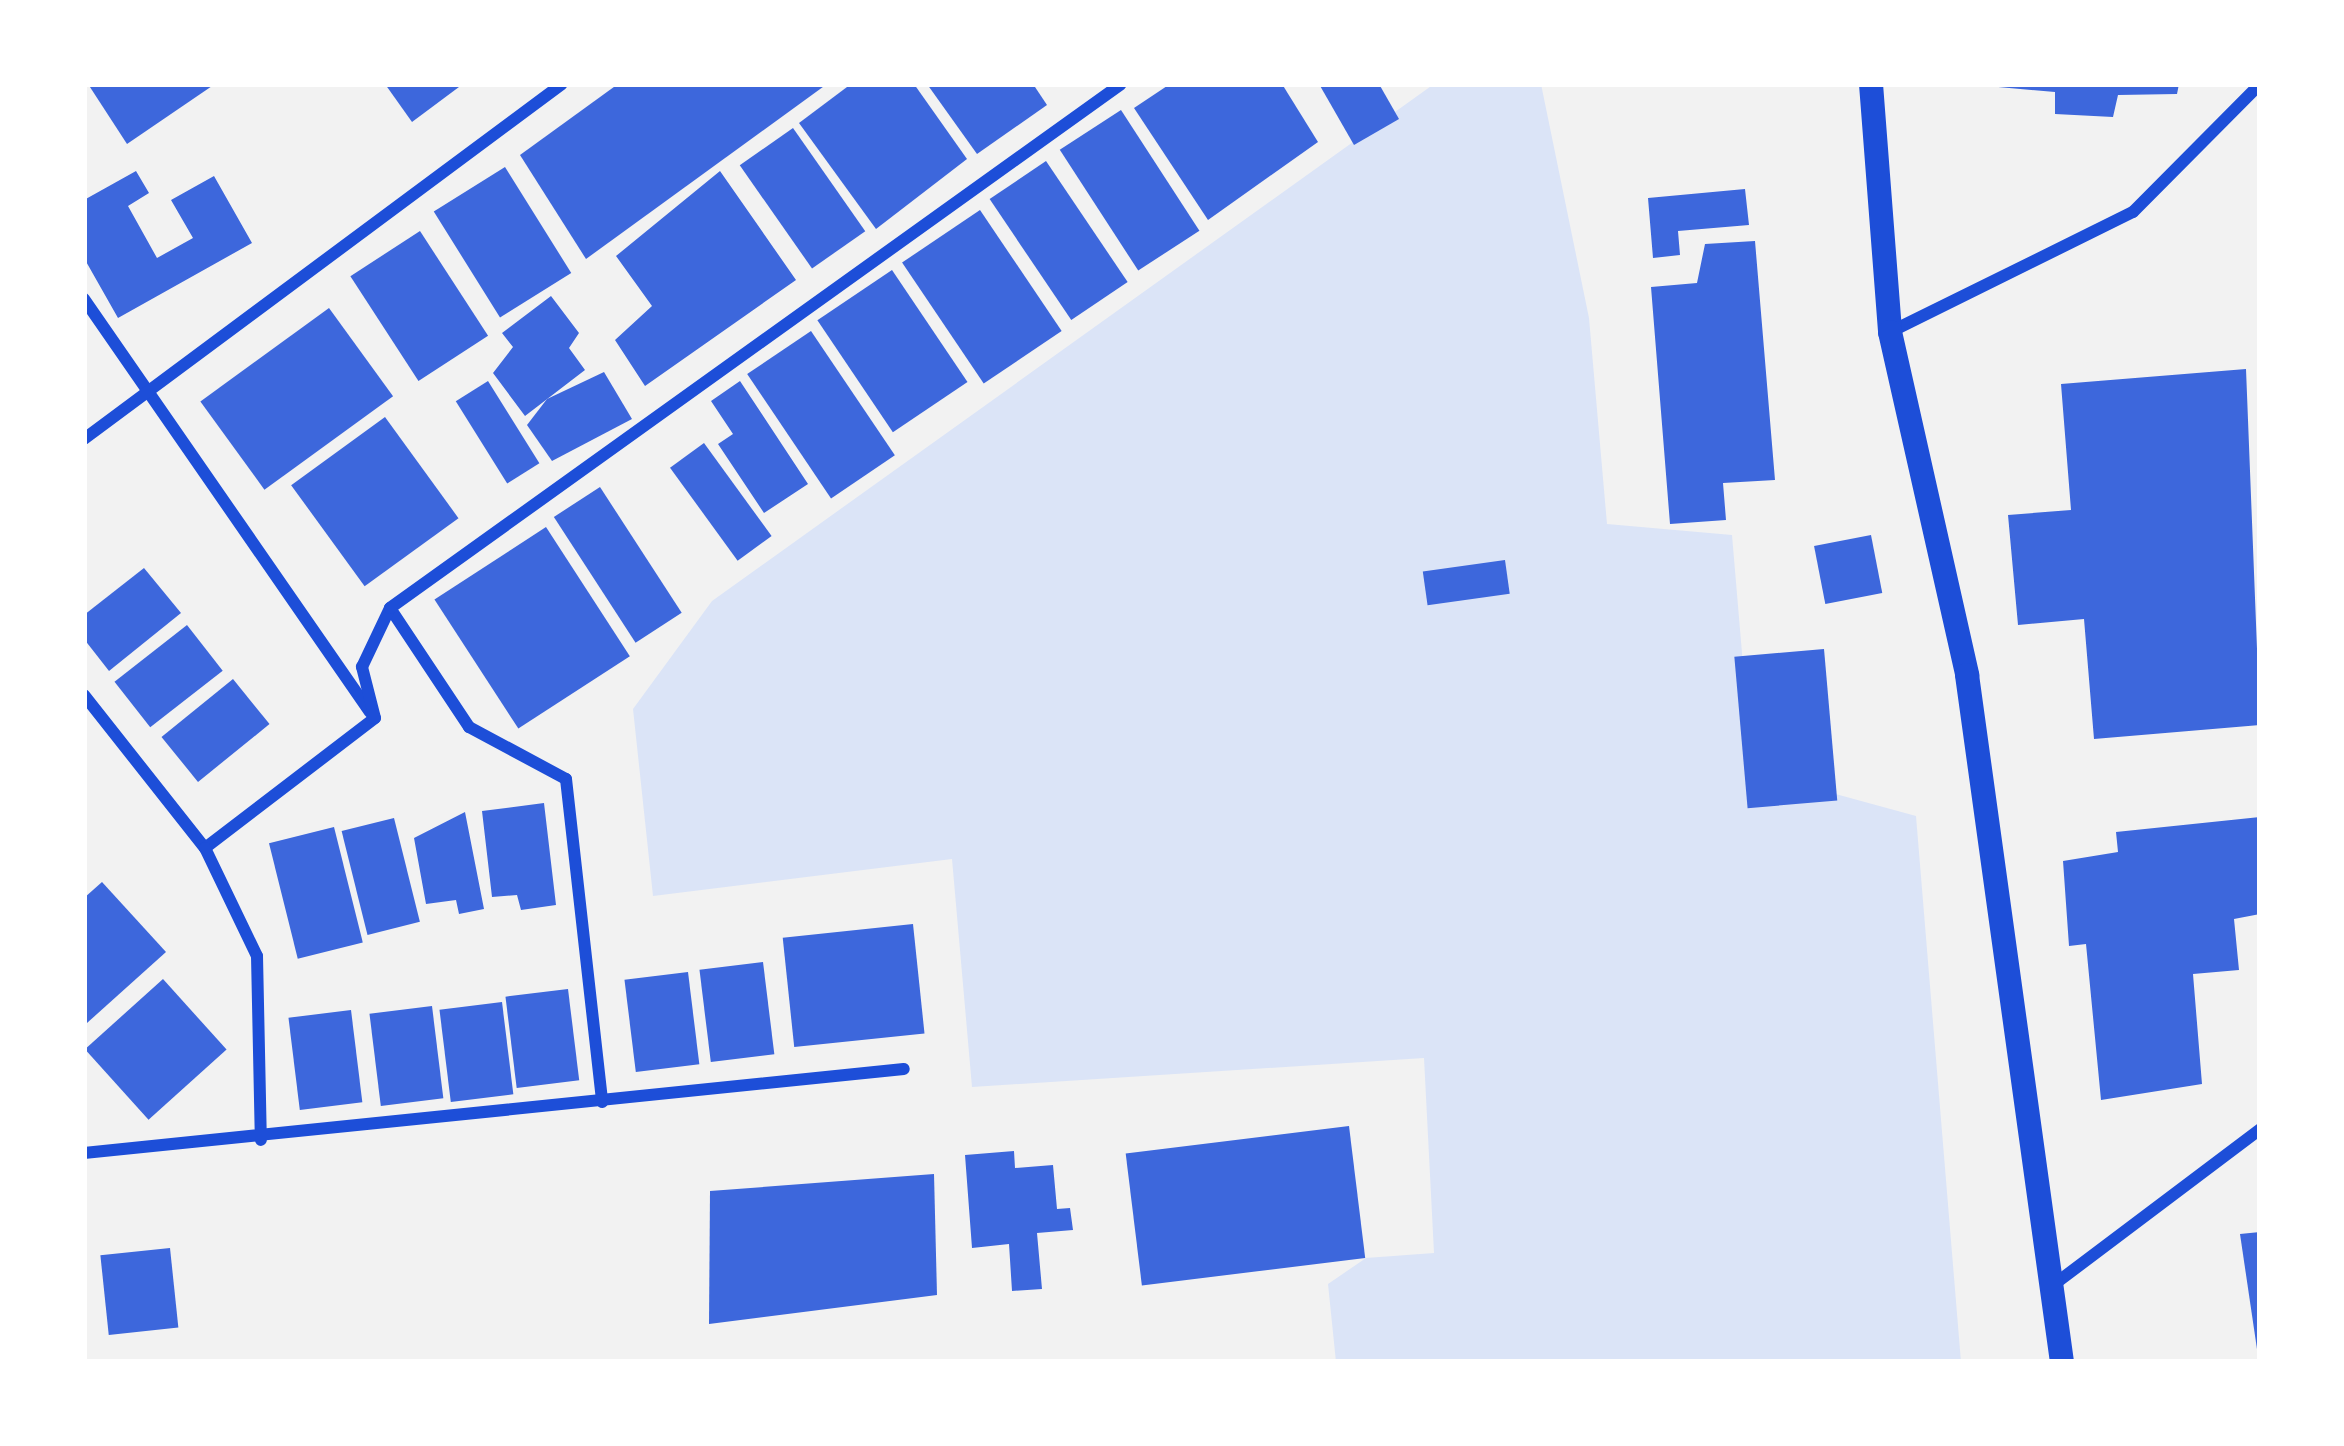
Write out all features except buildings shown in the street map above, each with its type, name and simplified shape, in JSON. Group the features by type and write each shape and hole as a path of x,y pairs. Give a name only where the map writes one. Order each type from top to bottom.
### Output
{"main road":[{"path":"1871,84 1890,332 1967,675 2056,1283 2062,1362"}],"street":[{"path":"84,439 142,388 562,84"},
{"path":"375,718 362,667 390,608 1121,84"},
{"path":"1890,332 2133,212 2260,84"},
{"path":"84,299 375,718"},
{"path":"390,608 469,728 566,779 602,1102"},
{"path":"84,695 205,848 256,956 261,1140"},
{"path":"205,848 375,718"},
{"path":"84,1153 261,1140 904,1070"},
{"path":"2056,1283 2260,1129"}],"shaded area":[{"path":"1434,84 1541,84 1589,318 1607,524 1732,535 1752,771 1916,816 1961,1362 1336,1362 1328,1284 1366,1258 1434,1253 1424,1058 972,1087 952,859 653,896 633,709 712,601"}]}
